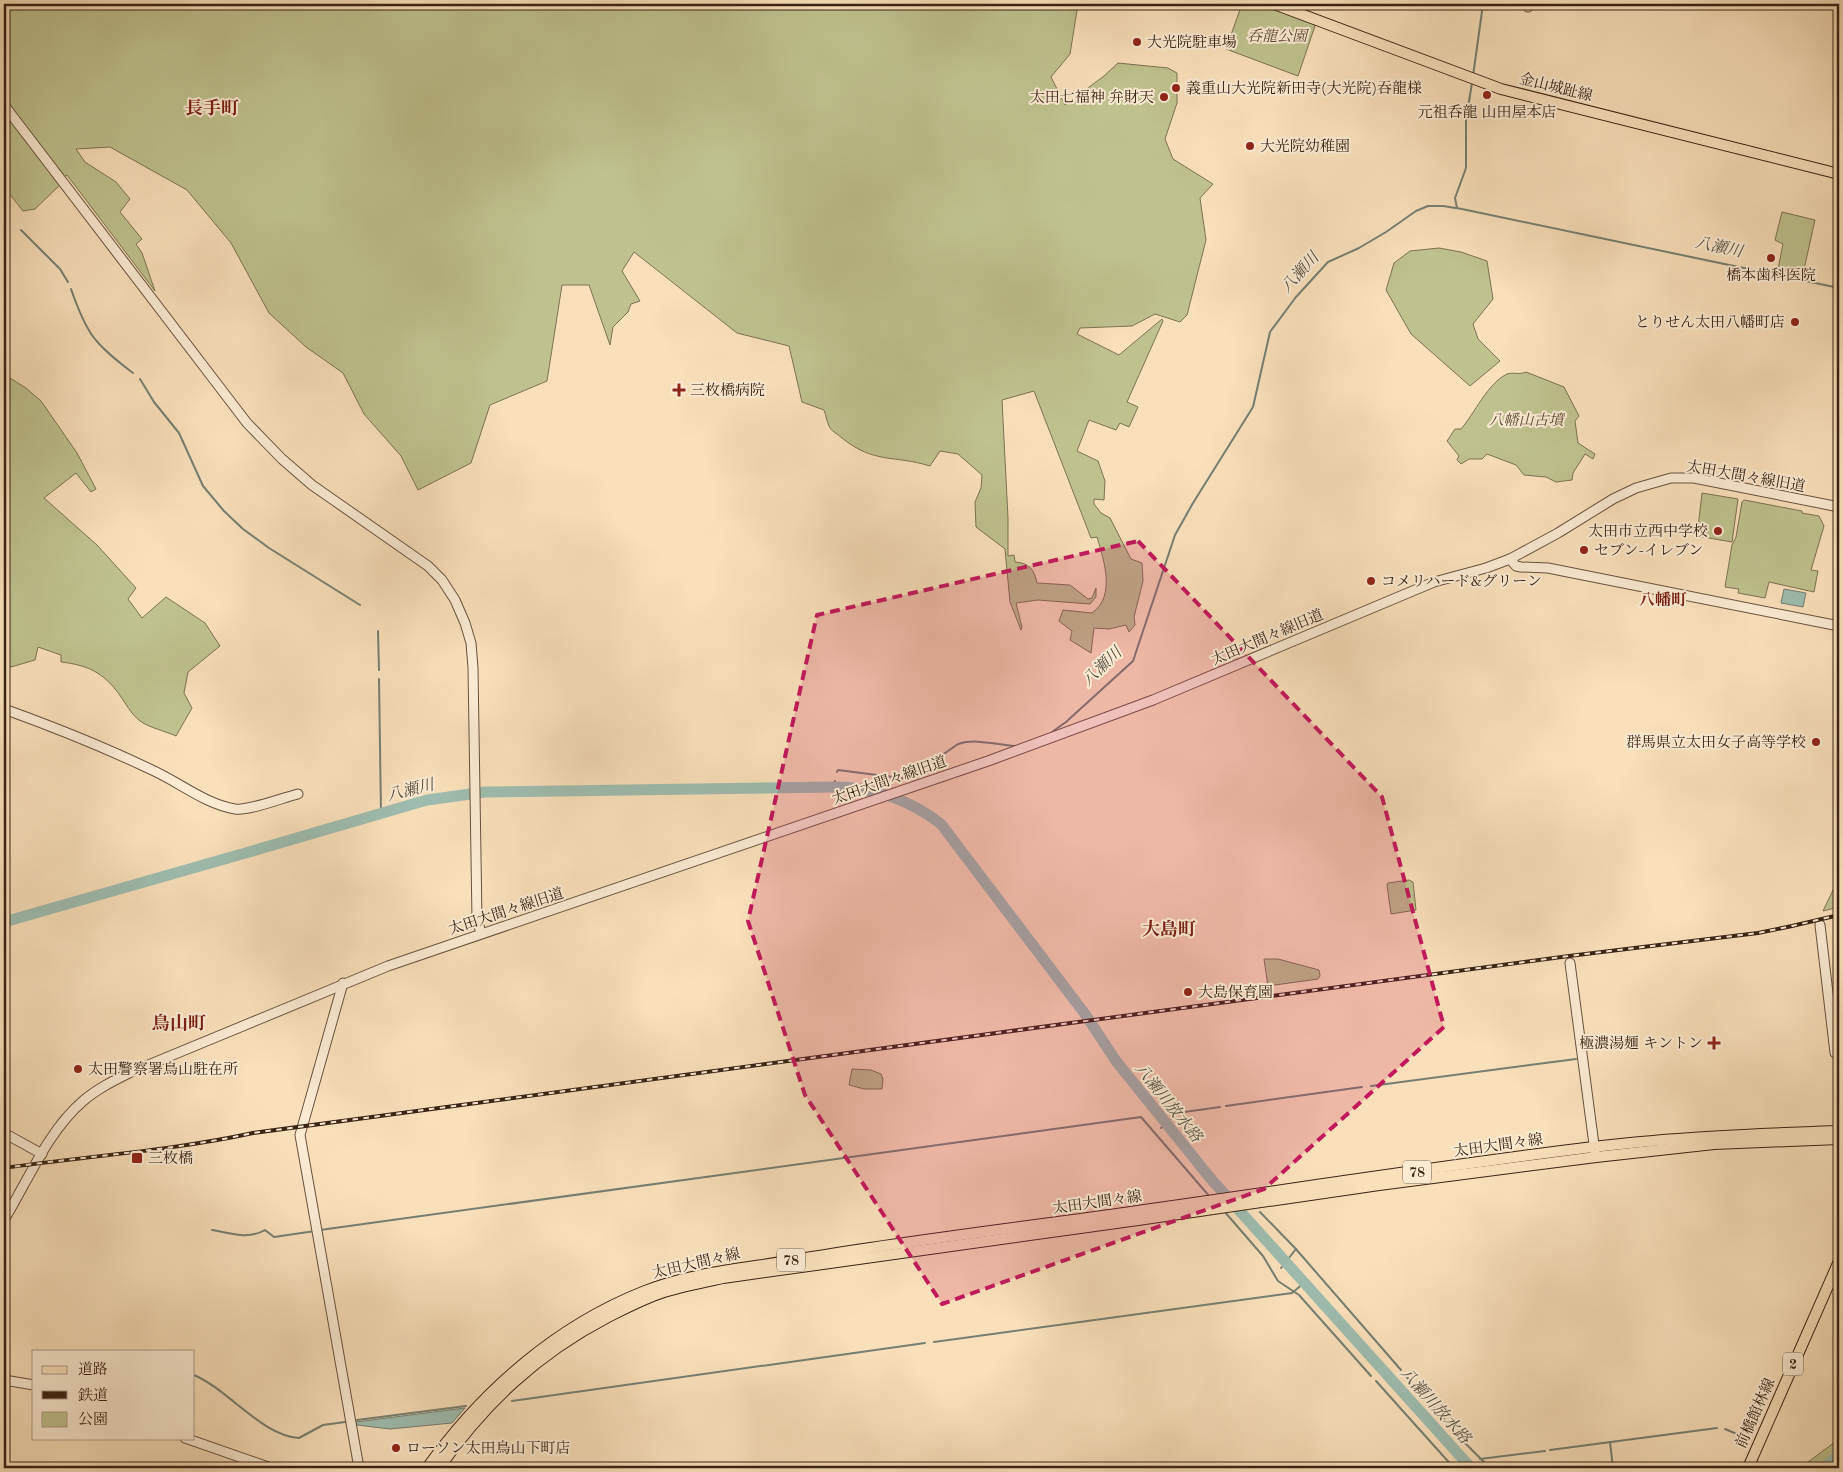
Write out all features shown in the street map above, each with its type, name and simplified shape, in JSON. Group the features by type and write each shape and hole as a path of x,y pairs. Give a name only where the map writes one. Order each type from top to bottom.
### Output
{"main road":[{"name":"金山城趾線","path":"1274,4 1501,89 1839,174"},
{"name":"太田大間々線","path":"439,1468 476,1421 509,1386 541,1358 584,1330 643,1300 723,1278 1223,1204 1379,1185 1714,1136 1839,1131"},
{"name":"太田大間々線","path":"1595,1152 1714,1144 1839,1139"},
{"name":"太田大間々線","path":"427,1468 468,1417 505,1378 537,1351 593,1316 648,1290 692,1277 749,1266 915,1241 1223,1204"},
{"name":"前橋館林線","path":"1748,1468 1839,1261"}],"street":[{"path":"4,105 247,423 282,459 312,485 424,563 448,589 463,617 472,651 477,919 481,933"},
{"name":"太田大間々線旧道","path":"4,1220 42,1154 70,1113 96,1090 129,1073 343,983 481,933 903,791 1153,700 1434,582 1486,568 1510,558 1532,548 1620,495 1644,485 1671,478 1694,478 1839,507"},
{"path":"1510,558 1516,566 1520,567 1548,568 1839,626"},
{"path":"4,709 153,770 209,800 230,808 241,809 298,794"},
{"path":"1820,925 1835,1012 1835,1053"},
{"path":"1570,963 1595,1152"},
{"path":"343,983 300,1135 359,1468"},
{"path":"4,1133 42,1154"},
{"path":"4,1380 32,1385"},
{"path":"192,1440 271,1468"}],"highlighted area":[{"path":"1138,541 1382,797 1444,1027 1264,1189 942,1304 805,1095 748,921 817,615"}],"green space":[{"path":"4,4 1078,4 1070,54 1051,77 1065,105 1118,63 1168,68 1177,73 1177,103 1165,139 1173,159 1213,184 1200,198 1206,240 1187,315 1180,322 1155,314 1132,326 1080,328 1077,334 1119,355 1162,319 1163,321 1127,402 1138,407 1129,427 1120,423 1116,430 1089,420 1077,451 1098,461 1105,481 1104,500 1094,499 1094,504 1101,513 1110,518 1131,559 1142,563 1143,581 1134,617 1135,625 1129,632 1126,625 1109,629 1094,628 1091,653 1070,640 1072,631 1059,621 1063,610 1092,613 1099,606 1106,588 1105,567 1097,537 1091,538 1034,391 1002,400 1008,556 1014,555 1015,562 1027,565 1034,574 1037,583 1070,585 1088,599 1092,598 1096,588 1096,597 1090,604 1038,600 1016,603 1022,627 1021,630 1010,602 1005,549 976,527 975,502 981,488 982,475 958,454 940,451 930,466 885,458 864,452 854,446 830,428 824,410 802,402 789,346 737,333 634,252 622,271 640,301 631,304 628,312 613,327 610,345 589,285 562,285 547,381 490,405 471,463 418,490 401,456 364,414 343,373 306,347 269,313 231,243 187,190 110,147 76,149 85,162 116,182 130,199 120,212 142,239 136,244 142,253 155,291 67,175 57,182 60,185 35,209 23,211 4,187"},
{"name":"呑龍公園","path":"1242,4 1274,4 1317,20 1298,76 1226,49"},
{"path":"1782,212 1815,220 1803,274 1778,269 1783,244 1775,240"},
{"path":"1439,248 1461,252 1487,261 1493,299 1473,324 1478,339 1500,361 1470,386 1411,334 1386,290 1394,263 1410,251"},
{"path":"4,361 8,365 5,375 26,388 41,401 77,453 96,489 91,492 76,473 44,498 97,545 136,588 128,599 142,618 166,597 205,623 220,646 188,672 184,693 192,708 176,736 148,726 140,721 107,680 87,668 61,662 61,655 38,647 35,660 4,669"},
{"name":"八幡山古墳","path":"1526,372 1564,387 1579,416 1575,421 1578,443 1595,454 1593,459 1585,454 1573,473 1572,480 1556,482 1546,477 1524,475 1516,465 1487,454 1482,459 1469,459 1461,464 1457,460 1459,456 1447,441 1455,429 1461,429 1493,385 1507,374"},
{"path":"1702,493 1738,499 1732,542 1697,536"},
{"path":"1744,500 1819,516 1824,526 1811,570 1818,571 1814,592 1769,582 1765,598 1738,593 1739,589 1725,587 1732,545 1736,537 1742,502"},
{"path":"1835,879 1839,880 1839,907 1823,911 1834,888"},
{"path":"1409,880 1413,882 1416,910 1391,914 1388,883"},
{"path":"1264,959 1278,959 1319,970 1320,976 1318,979 1268,986"},
{"path":"852,1069 871,1070 881,1074 883,1079 882,1089 864,1089 849,1085"},
{"path":"1839,1439 1839,1450 1815,1468 1800,1468"}],"shaded area":[{"path":"1784,589 1806,593 1803,607 1781,603"},
{"path":"465,1408 452,1423 390,1429 357,1425 356,1422"}],"waterway":[{"path":"1473,76 1483,4"},
{"path":"1457,208 1455,198 1466,168 1466,120 1472,83"},
{"name":"八瀬川","path":"1052,732 1066,722 1133,661 1175,535 1253,407 1270,332 1296,297 1328,262 1359,248 1416,211 1428,206 1462,209 1839,288"},
{"path":"21,230 60,269 68,282"},
{"path":"71,289 87,328 93,337 109,354 133,373"},
{"path":"140,379 154,402 179,433 203,486 224,511 243,529 269,548 360,605"},
{"path":"378,631 379,670"},
{"path":"379,679 381,813"},
{"name":"八瀬川","path":"837,772 838,770 908,779 958,744 979,742 1015,746"},
{"name":"八瀬川","path":"834,787 835,781"},
{"name":"八瀬川放水路","path":"4,922 427,800 485,792 834,787 863,789 890,796 917,808 941,824 1085,1014 1116,1061 1211,1179 1471,1468"},
{"path":"1371,1086 1576,1059"},
{"path":"1226,1106 1362,1087"},
{"path":"1177,1113 1220,1107"},
{"path":"320,1230 1141,1117 1210,1197"},
{"name":"八瀬川放水路","path":"1161,1128 1172,1118"},
{"path":"1224,1211 1263,1256 1278,1281 1299,1295 1371,1376"},
{"path":"1260,1212 1295,1248 1401,1370"},
{"path":"212,1230 246,1235 252,1235 265,1230 274,1237 315,1231"},
{"path":"1281,1268 1296,1249"},
{"path":"934,1342 1292,1293 1305,1282"},
{"path":"512,1401 925,1343"},
{"path":"1405,1375 1465,1443 1490,1468"},
{"path":"195,1376 220,1391 259,1421 285,1435 299,1438 323,1425 345,1422"},
{"path":"1376,1381 1454,1468"},
{"path":"357,1420 466,1406"},
{"path":"1550,1450 1717,1428"},
{"path":"1725,1429 1751,1440"},
{"path":"1610,1442 1613,1468"},
{"path":"1480,1459 1545,1451"},
{"path":"1823,1468 1839,1455"},
{"path":"1428,1468 1450,1466"}],"railway":[{"path":"4,1168 160,1149 253,1133 1569,956 1758,933 1839,915"}],"place":[{"name":"大光院駐車場","path":"1137,42"},
{"name":"義重山大光院新田寺(大光院)吞龍様","path":"1176,88"},
{"name":"元祖呑龍 山田屋本店","path":"1487,95"},
{"name":"太田七福神 弁財天","path":"1164,97"},
{"name":"大光院幼稚園","path":"1250,146"},
{"name":"橋本歯科医院","path":"1771,258"},
{"name":"とりせん太田八幡町店","path":"1795,322"},
{"name":"三枚橋病院","path":"679,390"},
{"name":"太田市立西中学校","path":"1718,531"},
{"name":"セブン-イレブン","path":"1584,550"},
{"name":"コメリハード&グリーン","path":"1371,581"},
{"name":"群馬県立太田女子高等学校","path":"1816,742"},
{"name":"大島保育園","path":"1188,992"},
{"name":"極濃湯麺 キントン","path":"1714,1043"},
{"name":"太田警察署鳥山駐在所","path":"78,1069"},
{"name":"三枚橋","path":"137,1158"},
{"name":"ローソン太田鳥山下町店","path":"396,1448"}],"district":[{"name":"長手町","path":"212,108"},
{"name":"八幡町","path":"1663,599"},
{"name":"大島町","path":"1169,929"},
{"name":"鳥山町","path":"179,1023"}]}
